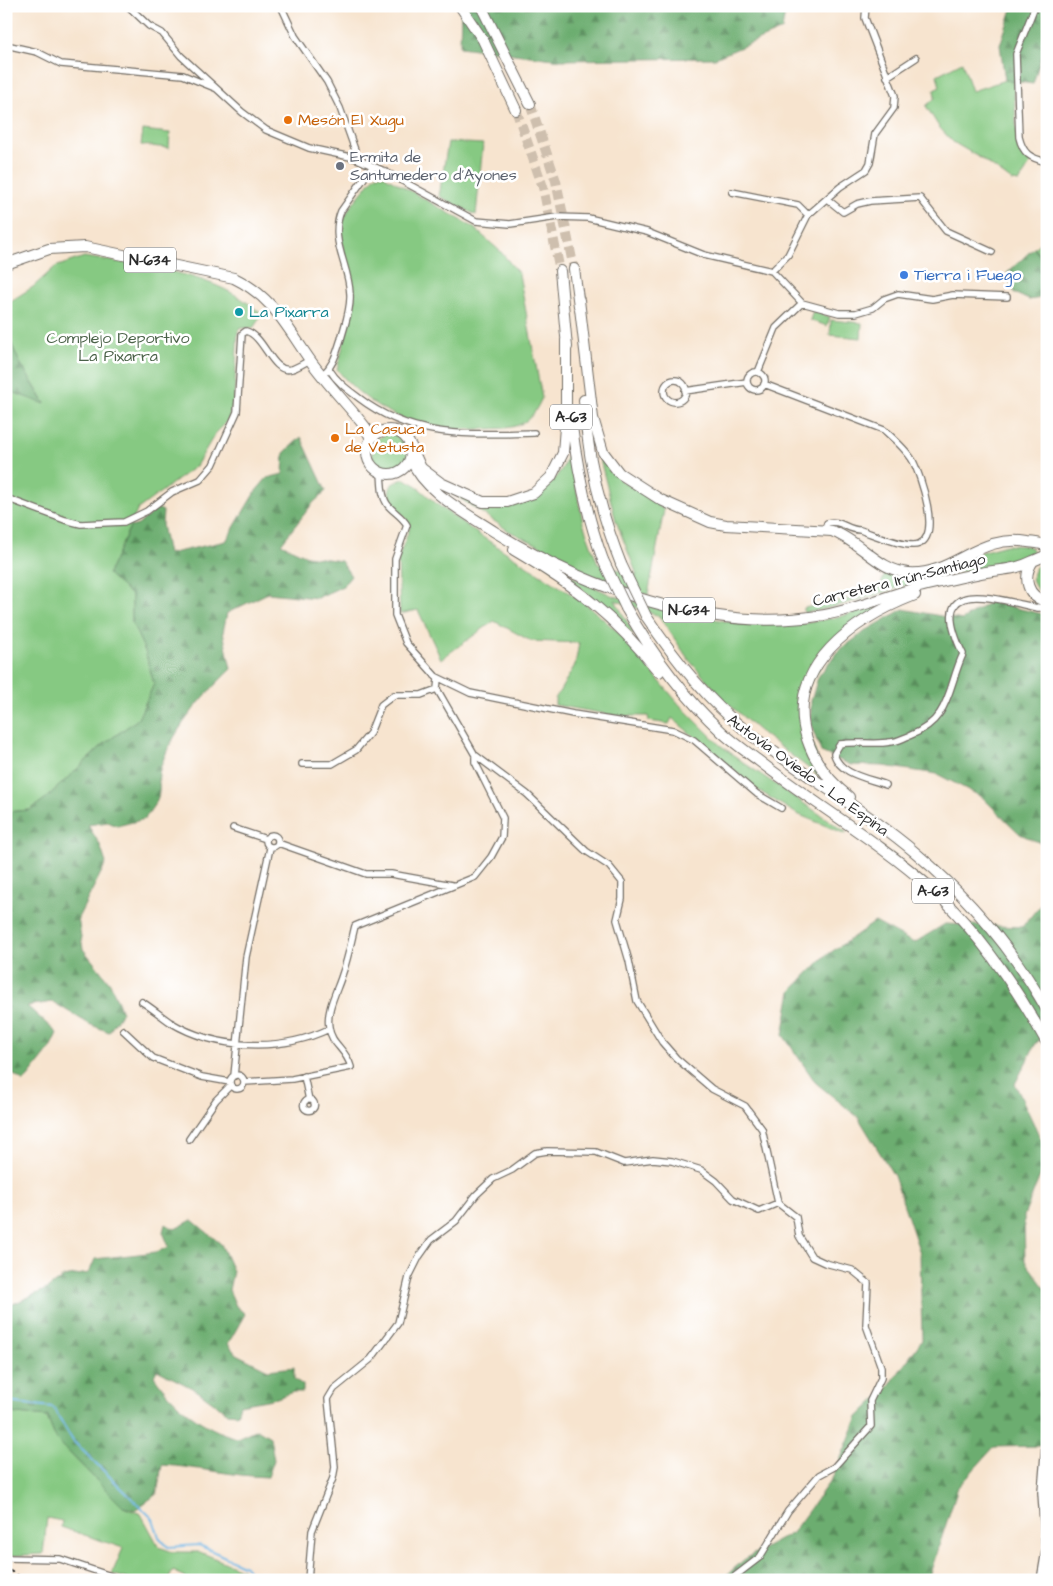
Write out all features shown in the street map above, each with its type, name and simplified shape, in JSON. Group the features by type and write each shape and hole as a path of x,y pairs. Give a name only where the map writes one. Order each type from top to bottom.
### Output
{"highway":[{"path":"460,6 483,40 516,110"},
{"path":"481,6 530,104"},
{"name":"N-634","path":"6,264 49,249 85,247 233,277 252,287 269,301 310,360 326,372 371,439"},
{"name":"Autovía Oviedo - La Espina","path":"574,269 579,300 588,450 600,505 621,564 646,616 690,677 744,729 917,854 991,929 1047,1010"},
{"name":"Autovía Oviedo - La Espina","path":"560,270 571,417 576,457 588,515 603,560 626,608 660,663 683,692 724,734 780,777 876,843 932,890 974,934 999,966 1028,1009 1047,1043"},
{"path":"579,300 593,418 603,452 619,473 661,500 693,516 718,524 825,530 840,534 886,566 907,573 937,568 979,548 998,542 1030,542 1047,546"},
{"path":"411,446 421,468 441,483 466,496 483,502 495,503 515,501 534,493 551,477 563,453 566,414 566,340"},
{"name":"N-634","path":"357,418 382,430 400,432 411,446"},
{"path":"381,473 368,460 367,448 371,439 382,430"},
{"path":"397,473 403,470 410,459 411,446"},
{"name":"Carretera Irún-Santiago","path":"410,459 421,479 452,503 522,547 593,581 647,600 718,615 766,620 813,617 850,609 945,582 988,572 1018,569 1039,558"},
{"name":"N-634","path":"381,473 397,473"},
{"name":"Carretera Irún-Santiago","path":"397,473 421,479"},
{"path":"452,503 472,523 576,588 607,613 699,717 755,763 780,777"},
{"path":"1027,583 1028,568 1039,558 1030,542"},
{"name":"Carretera Irún-Santiago","path":"999,572 1014,575 1027,583"},
{"path":"917,854 898,835 838,788 827,776 817,762 808,741 803,718 803,701 811,674 831,646 878,612 945,582"},
{"name":"N-634","path":"1027,583 1028,588 1042,603"}],"street":[{"path":"128,6 149,26 162,33 181,56 242,112 266,130 309,148 355,158 476,221 510,224 557,217 588,218 647,232 704,254 772,271 802,303 839,313 856,313 873,308 884,299 898,294 932,299 953,295 1007,297"},
{"path":"281,6 295,36 327,82 340,108 355,150 355,158"},
{"path":"772,271 788,255 808,215 840,187 866,170 870,163 875,134 894,108 895,96 875,50 865,18 866,6"},
{"path":"1035,6 1016,54 1019,137 1022,150 1028,156 1047,162"},
{"path":"6,45 37,52 61,64 183,75 218,89"},
{"path":"887,77 916,58"},
{"path":"372,167 341,211 336,227 336,238 348,282 350,305 335,360 326,372 367,404 428,431 534,433"},
{"path":"732,192 798,206 808,215"},
{"path":"827,199 843,212 864,203 920,198 946,231 992,252"},
{"path":"758,372 763,376 764,384 761,388 755,390 749,387 747,382 749,375 758,372 776,328 802,303"},
{"path":"6,498 65,520 82,524 124,522 136,517 172,492 200,480 213,465 238,412 240,340 242,334 246,331 252,332 274,361 285,370 292,369 310,360"},
{"path":"685,391 747,382"},
{"path":"764,384 884,430 912,460 922,481 928,506 930,532 924,541 918,545 908,545 860,530 852,530 834,521 827,523 825,530"},
{"path":"381,473 382,492 388,504 403,518 407,525 395,560 395,615 406,643 438,679 437,689 475,755 527,794 586,852 609,866 622,882 622,899 617,920 629,961 637,1001 662,1042 676,1058 712,1089 745,1106 762,1129 778,1203 796,1216 799,1236 812,1257 825,1263 852,1270 868,1283 866,1325 881,1367 881,1378 870,1401 871,1426 834,1466 819,1475 788,1511 760,1557 730,1580"},
{"path":"886,785 843,768 837,763 834,754 840,744 900,740 924,730 941,715 951,693 956,670 964,654 953,632 952,618 954,606 966,597 982,596 1042,603 1047,610"},
{"path":"435,676 470,692 573,714 673,730 694,740 757,794 781,808"},
{"path":"302,764 332,764 356,750 370,733 381,705 394,695 421,695 437,689"},
{"path":"123,1030 153,1058 202,1077 230,1084 238,1089 244,1082 263,1082 304,1076 350,1066 348,1055 335,1043 329,1029 328,1017 343,974 355,926 475,877 492,857 502,837 503,818 475,762 475,755"},
{"path":"233,828 266,839 270,836 275,836 278,842 366,874 391,874 452,885"},
{"path":"266,839 266,844 270,848"},
{"path":"270,848 276,846 278,842"},
{"path":"188,1139 234,1076 246,957 270,848"},
{"path":"142,1002 172,1022 208,1038 237,1044 279,1043 314,1036 329,1029"},
{"path":"234,1076 241,1076 244,1082"},
{"path":"304,1076 309,1100"},
{"path":"308,1580 312,1531 333,1478 334,1467 328,1398 334,1389 371,1359 398,1323 409,1277 431,1240 456,1221 476,1195 493,1179 512,1170 535,1153 547,1151 596,1152 624,1163 653,1160 689,1166 716,1181 733,1199 759,1211 778,1203"},
{"path":"1047,1363 1047,1374"},
{"path":"1040,1580 1045,1551 1041,1492 1047,1419"},
{"path":"6,1558 60,1559 123,1580"}],"green space":[{"path":"461,6 786,6 782,30 715,58 561,60 460,47"},
{"path":"1013,6 1047,6 1047,51 1041,57 1033,84 1005,80 1000,45"},
{"path":"962,62 972,91 1005,80 1013,81 1018,148 1032,161 1019,182 1012,181 982,159 953,142 939,127 926,106 935,98 934,90 940,87 937,75"},
{"path":"143,130 170,133 169,148 141,145"},
{"path":"448,142 483,144 476,215 439,196"},
{"path":"376,175 383,175 473,227 501,252 519,274 542,398 532,416 527,420 506,428 448,429 423,425 409,421 381,408 357,390 337,369 355,300 341,239 343,221 350,207"},
{"path":"1047,233 1047,267 1034,248 1044,239"},
{"path":"1034,248 1047,267 1047,297 1029,300 1014,293 1007,273"},
{"name":"Complejo Deportivo La Pixarra","path":"84,257 154,268 202,280 224,289 262,315 253,328 241,328 238,331 234,399 228,421 215,434 196,466 138,509 108,574 132,596 132,623 145,651 154,684 138,719 104,744 45,799 30,810 6,812 6,390 45,403 19,361 6,331 6,304 33,287 55,267"},
{"path":"813,311 830,317 827,326 810,320"},
{"path":"831,320 862,323 861,338 830,335"},
{"path":"6,331 19,361 45,404 6,390"},
{"path":"390,434 397,435 403,439 407,445 407,459 403,465 397,469 390,470 383,469 377,465 373,459 372,452 373,445 377,439 383,435"},
{"path":"301,437 326,491 313,503 281,544 307,556 341,561 351,576 343,586 317,598 268,593 227,613 223,632 231,669 198,703 179,729 164,758 159,773 159,795 145,819 117,826 108,822 88,825 100,845 106,863 78,918 83,949 110,983 122,1012 109,1032 89,1024 53,1002 27,1006 57,1033 50,1049 24,1082 6,1069 6,812 30,810 45,799 104,744 138,719 154,684 145,651 132,623 132,596 108,574 130,527 138,525 157,508 163,511 162,525 168,554 226,541 255,492 267,478 283,474 284,453"},
{"path":"569,451 583,523 598,564 637,575 616,521 598,452 620,480 646,495 664,510 648,595 593,576 549,556 550,551 509,531 455,495 503,507 527,501 552,483 563,467"},
{"path":"404,479 413,483 438,505 481,536 585,603 619,633 679,704 720,745 846,832 846,834 797,814 756,789 672,718 669,724 649,721 648,716 618,716 555,705 555,699 575,665 579,643 531,641 494,621 441,659 418,610 400,614 398,559 410,527 389,496 393,483"},
{"path":"1006,545 1028,546 1032,549 1033,556 1012,564 944,575 822,610 804,613 804,608 854,598 880,587 886,571 910,577 921,576"},
{"path":"1047,560 1047,596 1036,588 1032,578 1040,563"},
{"path":"544,563 611,595 653,607 735,623 802,624 847,615 890,602 840,635 800,700 823,779 759,731 723,699 689,660 659,616 615,600 635,636 583,590"},
{"path":"990,602 1047,615 1047,846 1020,834 982,797 937,774 883,766 851,765 821,752 811,725 811,701 818,677 837,652 867,630 903,609 962,620"},
{"path":"1047,897 1047,1035 1036,1043 1015,1084 1047,1152 1047,1158 1024,1216 1025,1261 1047,1291 1047,1461 1043,1446 994,1447 958,1487 928,1580 721,1580 746,1558 792,1533 833,1477 858,1417 886,1390 922,1340 920,1253 894,1176 858,1117 816,1083 783,1035 791,991 824,957 875,922 914,943 945,924 1022,927"},
{"path":"192,1220 221,1244 233,1271 229,1290 236,1306 245,1314 228,1344 236,1354 268,1370 294,1367 294,1379 303,1385 303,1392 293,1392 277,1398 240,1405 237,1414 228,1413 196,1390 157,1370 154,1376 170,1397 201,1422 213,1429 237,1438 257,1429 270,1437 274,1460 268,1477 162,1465 157,1494 135,1510 123,1507 56,1439 47,1417 6,1411 6,1303 13,1304 47,1289 63,1277 89,1273 95,1259 156,1252 169,1247 163,1232 165,1224 175,1229"},
{"path":"6,1411 47,1417 56,1439 123,1507 141,1514 159,1547 173,1552 200,1552 243,1570 250,1580 185,1580 186,1577 173,1571 168,1580 131,1580 112,1574 123,1548 61,1527 62,1521 47,1518 43,1554 6,1556"}],"waterway":[{"path":"6,1402 53,1407 73,1441 153,1519 159,1537 168,1547 199,1545 245,1566 256,1580"}],"tunnel":[{"path":"530,104 556,181 574,269"},
{"path":"516,110 543,187 560,271"}],"railway":[{"path":"6,1569 27,1580"}],"place":[{"name":"Mesón El Xugu","path":"288,120"},
{"name":"Ermita de Santumedero d'Ayones","path":"340,166"},
{"name":"Tierra i Fuego","path":"904,275"},
{"name":"La Pixarra","path":"239,312"},
{"name":"La Casuca de Vetusta","path":"335,438"}]}
